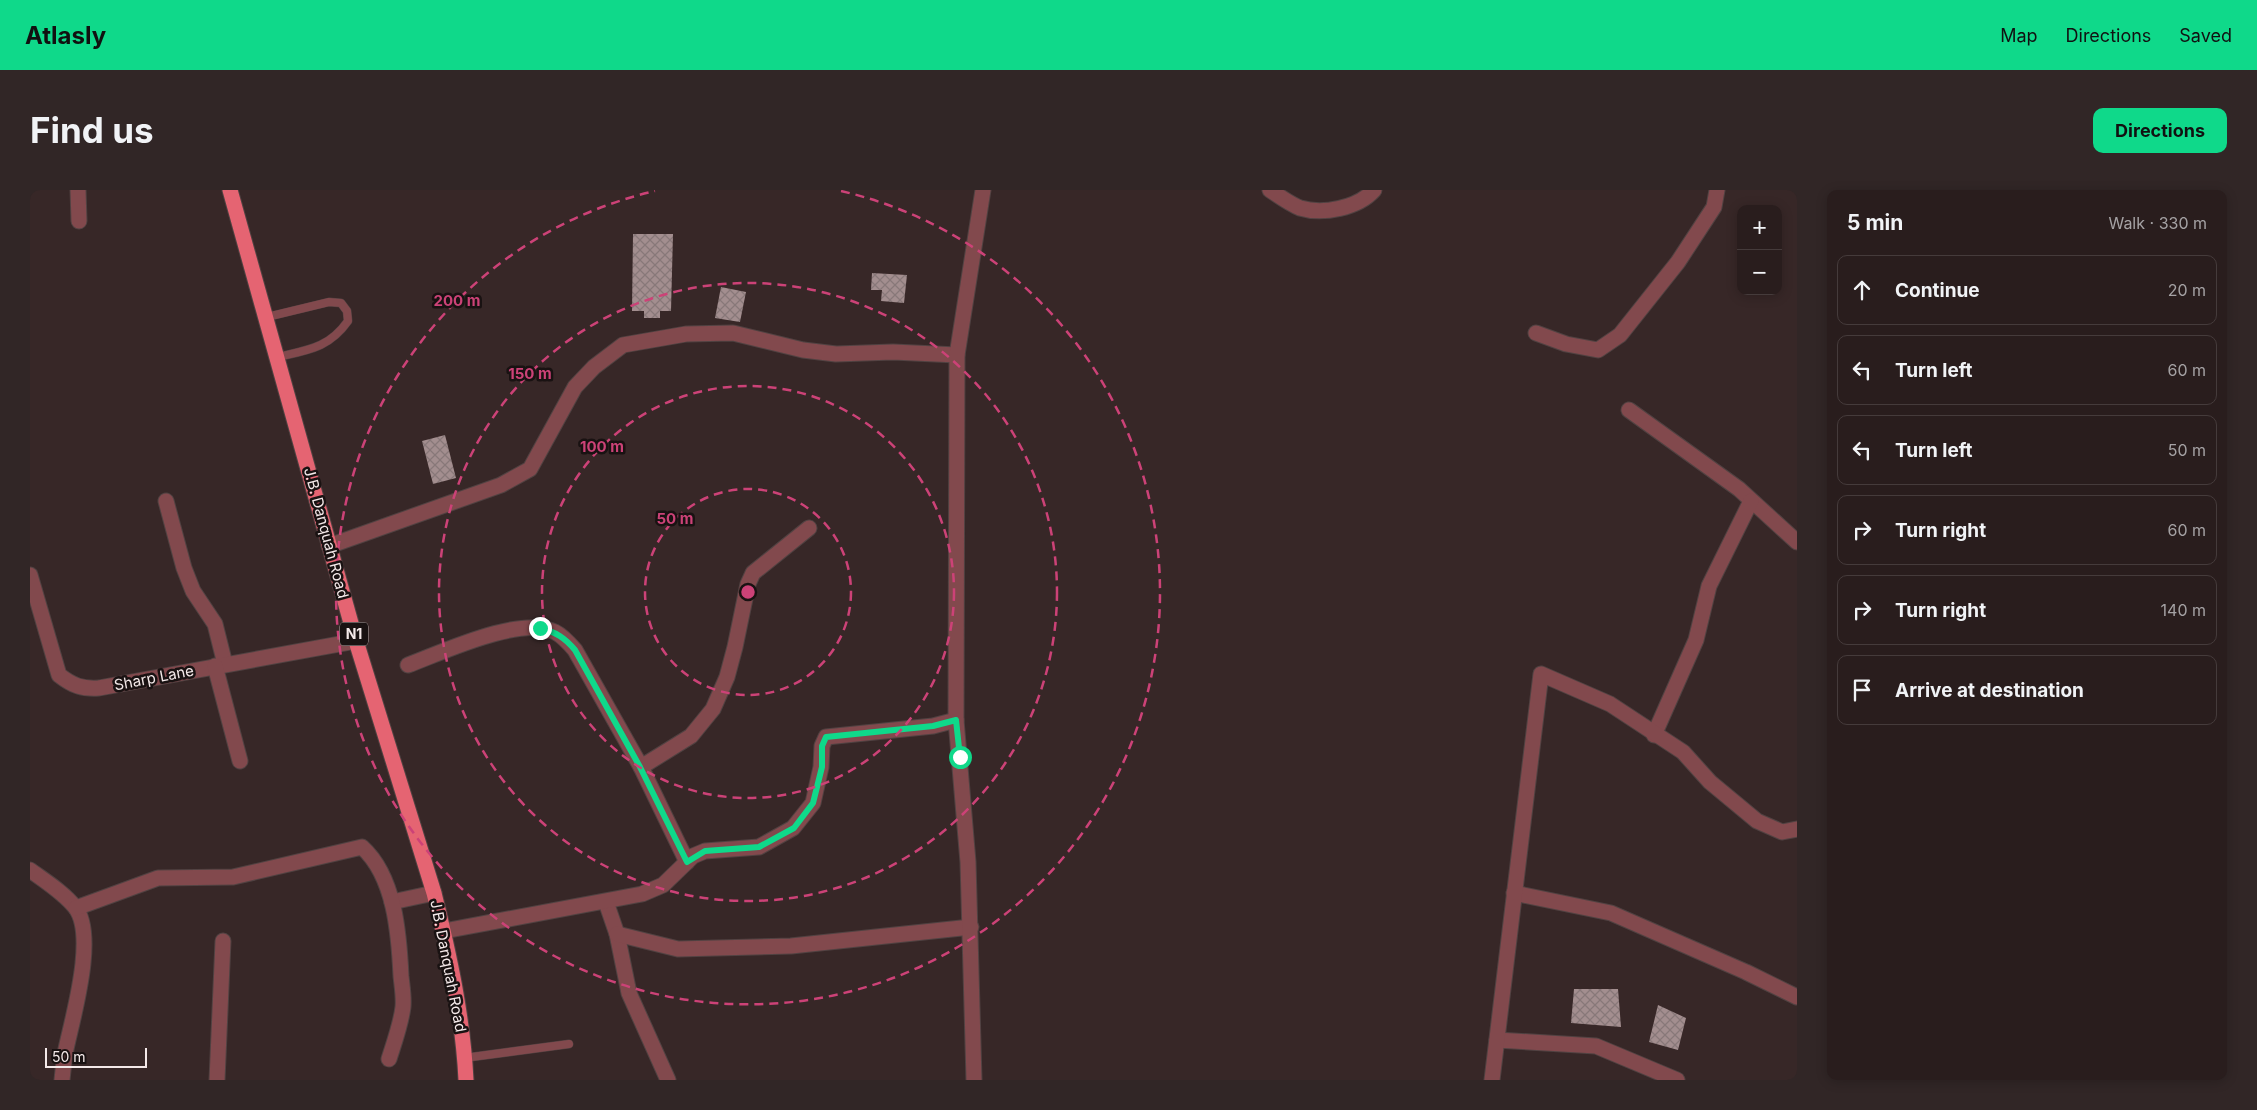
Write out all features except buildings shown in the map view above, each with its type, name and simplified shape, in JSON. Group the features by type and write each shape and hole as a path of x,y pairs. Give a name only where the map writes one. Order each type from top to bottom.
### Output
{"highway":[{"name":"J.B. Danquah Road","path":"230,190 356,641 434,893 444,931 466,1080"}],"street":[{"path":"78,190 79,221"},
{"path":"974,1080 968,862 956,720 957,355 983,190"},
{"path":"1270,190 1300,208 1312,210 1347,206 1365,199 1374,190"},
{"path":"1536,333 1566,344 1598,350 1620,335 1678,262 1714,207 1717,190"},
{"path":"329,546 501,485 530,469 575,387 594,367 623,345 686,334 733,333 803,350 836,354 893,352 957,355"},
{"path":"1629,410 1738,489 1797,542"},
{"path":"166,501 184,568 193,591 215,624 220,665 240,761"},
{"path":"1654,735 1696,640 1709,586 1751,501"},
{"path":"640,767 690,736 713,709 727,677 750,578 760,565 809,528"},
{"name":"Sharp Lane","path":"30,575 59,675 73,686 83,689 99,688 356,641"},
{"path":"408,665 512,628 540,628 555,632 575,650 640,767 687,862"},
{"path":"1492,1080 1541,674 1610,704 1654,735 1683,752 1710,782 1757,821 1782,832 1797,829"},
{"path":"444,931 642,894 663,885 687,862 705,851 759,847 794,828 813,803 822,767 822,746 826,737 933,726 956,720"},
{"path":"76,908 158,878 233,877 362,847 369,853 381,873 392,902 400,957 403,1007 389,1059"},
{"path":"30,870 52,886 76,908 84,934 84,957 65,1052 62,1080"},
{"path":"392,902 434,893"},
{"path":"1514,893 1610,913 1746,972 1797,997"},
{"path":"606,902 618,934 629,993 668,1080"},
{"path":"618,934 678,949 791,946 971,927"},
{"path":"217,1080 223,941"},
{"path":"1497,1040 1596,1046 1677,1080"}],"lane":[{"path":"267,317 329,302 341,303 347,311 348,321 339,334 313,349 278,357"},
{"path":"464,1058 569,1044"}],"route":[{"path":"540,628 555,632 575,650 640,767 687,862 693,856 705,851 759,847 794,828 813,803 822,767 822,746 826,737 933,726 956,720 960,757"}]}
